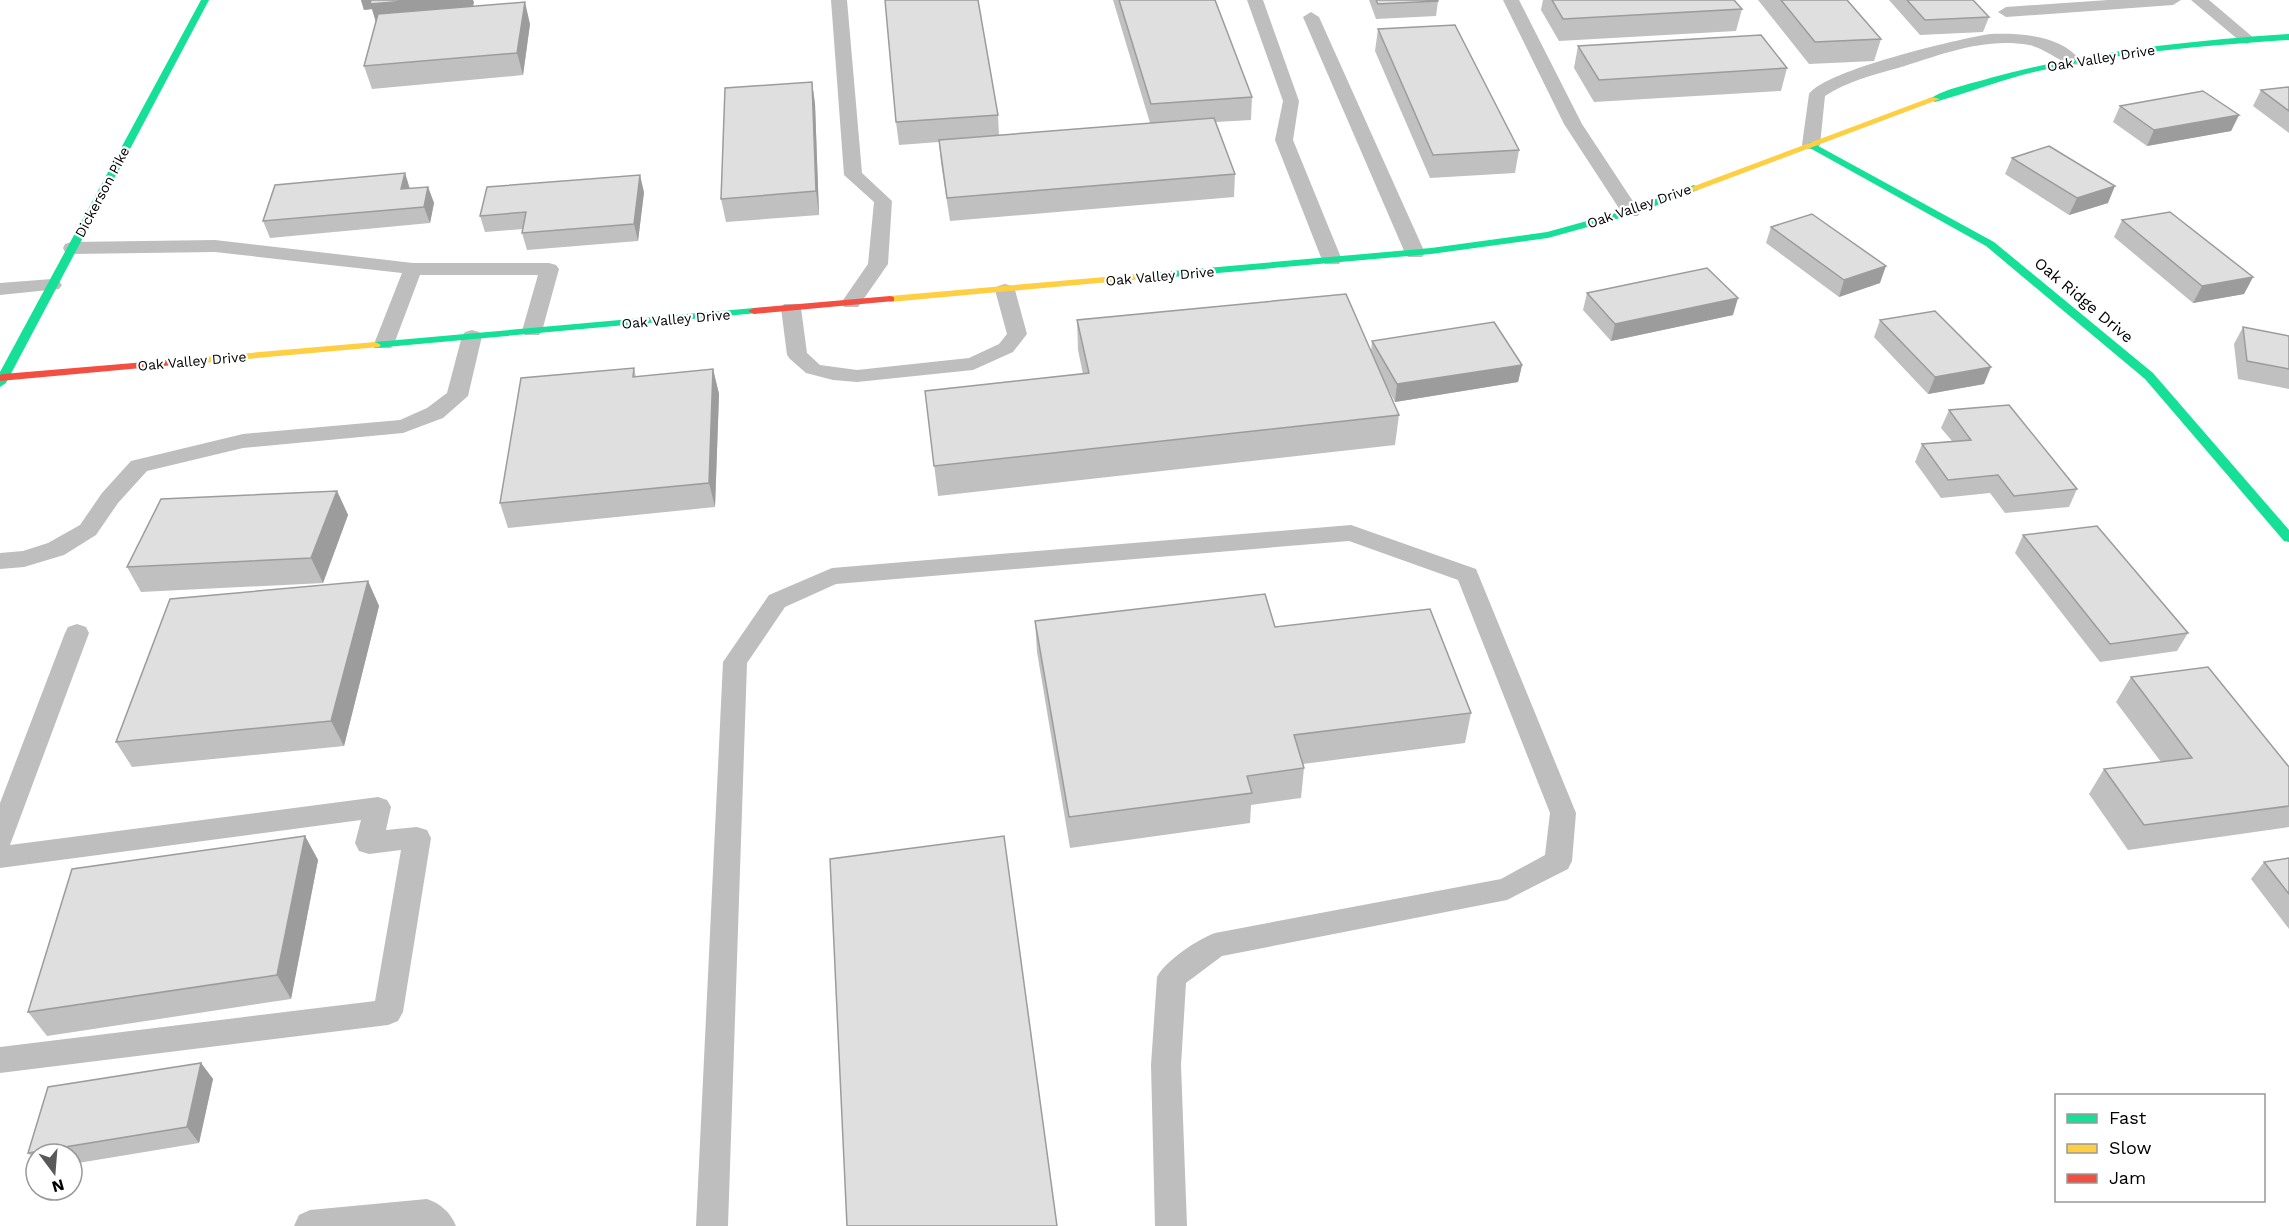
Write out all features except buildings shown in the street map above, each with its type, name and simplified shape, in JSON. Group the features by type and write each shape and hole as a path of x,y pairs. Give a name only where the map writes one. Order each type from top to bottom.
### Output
{"street":[{"name":"Dickerson Pike","path":"1,380 205,0"},
{"name":"Oak Valley Drive","path":"1,380 1415,253 1548,235 1630,212 1959,90 2073,61 2205,42 2289,37"},
{"name":"Oak Ridge Drive","path":"1811,145 1990,244 2149,376 2289,538"}],"lane":[{"path":"839,0 854,175 883,201 878,264 852,303"},
{"path":"1255,0 1291,101 1284,140 1332,260"},
{"path":"1511,0 1573,123 1630,212"},
{"path":"2006,12 2173,0"},
{"path":"2199,0 2247,39"},
{"path":"1311,17 1415,253"},
{"path":"1811,145 1817,94 1834,81 1951,46 1992,39 2027,41 2052,46 2073,61"},
{"path":"72,248 214,246 413,268 549,269 532,331"},
{"path":"384,344 413,268"},
{"path":"0,289 52,285"},
{"path":"791,308 797,355 813,369 856,376 973,364 1006,348 1017,334 1005,290"},
{"path":"0,561 24,559 56,549 88,530 110,498 139,466 243,441 403,426 435,412 457,396 472,336"},
{"path":"712,1226 735,662 777,601 832,576 1351,533 1468,575 1563,813 1558,861 1507,889 1215,945 1172,977 1167,1065 1171,1226"},
{"path":"0,838 77,633"},
{"path":"0,857 378,807 369,843 417,838 388,1012 0,1060"},
{"path":"310,1226 427,1214 440,1226"}],"traffic: fast":[{"path":"0,383 205,0"},
{"path":"1935,99 2021,73 2109,55 2199,44 2289,37"},
{"path":"1811,145 1990,244 2149,376 2289,538"},
{"path":"1150,276 1431,251 1548,235 1627,213 1694,188"},
{"path":"375,345 754,311"}],"traffic: slow":[{"path":"1694,188 1935,99"},
{"path":"890,299 1150,276"},
{"path":"181,362 375,345"}],"traffic: jam":[{"path":"754,311 890,299"},
{"path":"3,378 181,362"}]}
